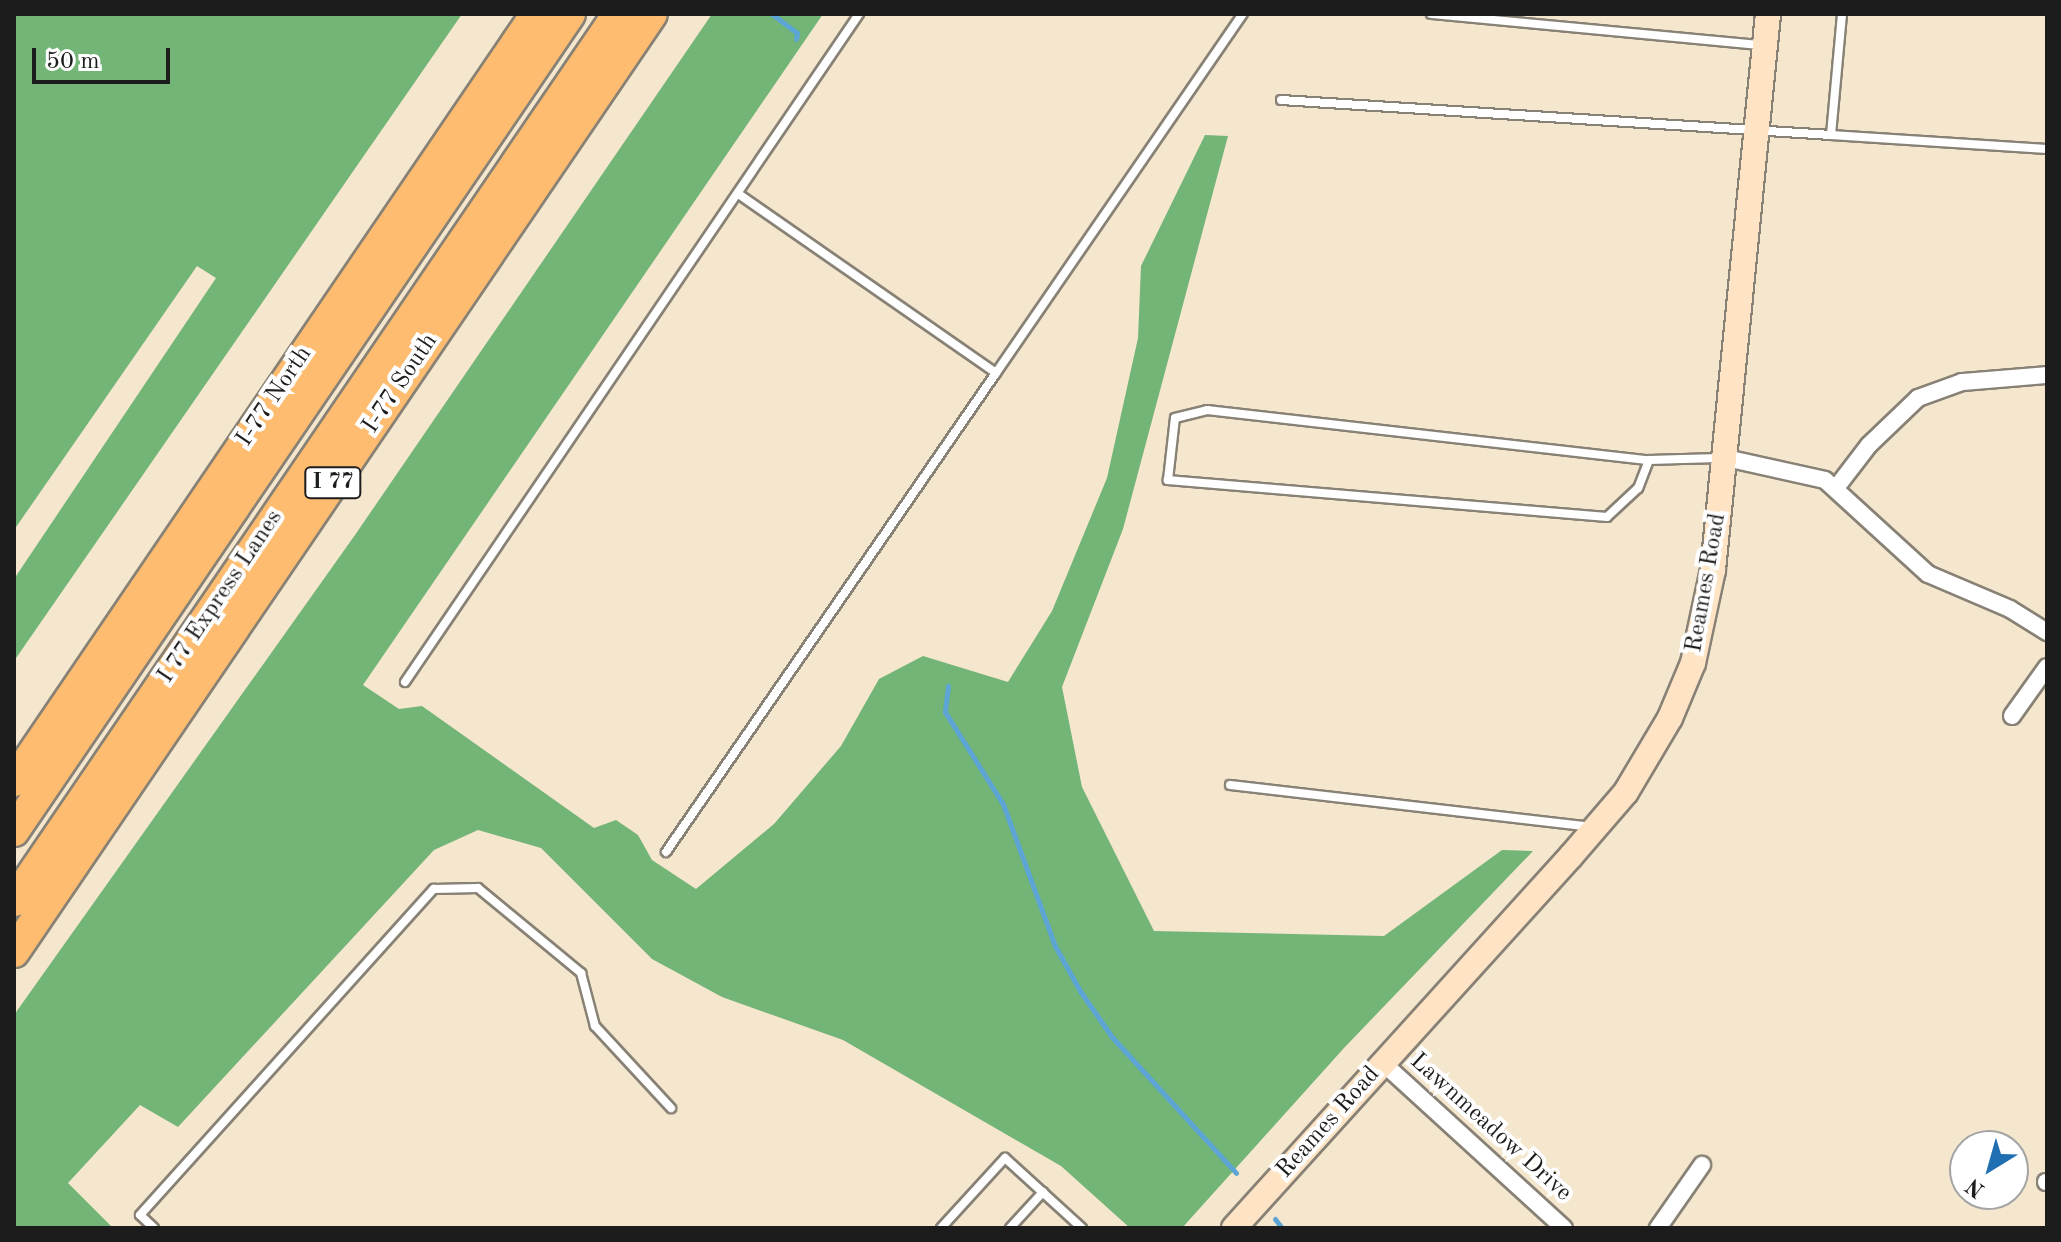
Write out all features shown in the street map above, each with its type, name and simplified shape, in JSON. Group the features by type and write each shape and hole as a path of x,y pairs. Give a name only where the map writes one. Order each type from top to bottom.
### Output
{"highway":[{"name":"I-77 North","path":"14,781 536,14"},
{"name":"I 77 Express Lanes","path":"14,831 570,14"},
{"name":"I 77 Express Lanes","path":"14,901 618,14"},
{"name":"I-77 South","path":"14,952 652,14"}],"main road":[{"name":"Reames Road","path":"1234,1228 1596,827 1641,769 1693,663 1713,570 1726,458 1768,14"}],"street":[{"path":"1836,488 1869,445 1918,398 1962,382 2047,375"},
{"path":"1726,458 1798,470 1836,488 1928,574 2010,609 2047,632"},
{"path":"2012,716 2047,667"},
{"name":"Lawnmeadow Drive","path":"1383,1063 1564,1228"},
{"path":"1658,1228 1702,1165"}],"lane":[{"path":"405,682 740,195 765,149 859,14"},
{"path":"666,852 1243,14"},
{"path":"1431,14 1765,45"},
{"path":"1831,135 1842,14"},
{"path":"1281,100 1757,127 2047,149"},
{"path":"740,195 996,373"},
{"path":"1649,460 1638,488 1607,517 1168,480 1175,418 1207,410 1649,460 1726,458"},
{"path":"1230,785 1596,827"},
{"path":"154,1228 140,1215 434,889 478,888 581,973 595,1026 671,1108"},
{"path":"941,1228 1005,1158 1082,1228"},
{"path":"1010,1228 1043,1192"}],"green space":[{"path":"14,14 462,14 14,661 14,579 216,278 197,266 14,530"},
{"path":"712,14 823,14 363,685 399,709 422,706 594,828 616,820 638,835 652,860 696,889 774,824 841,746 879,679 923,656 1008,682 1052,611 1107,478 1138,338 1141,266 1205,135 1228,136 1123,529 1062,687 1082,787 1154,931 1384,936 1502,850 1533,851 1344,1048 1182,1228 1130,1228 1061,1166 843,1040 722,997 652,959 541,848 478,830 434,850 178,1127 140,1105 68,1183 113,1228 14,1228 14,1015 355,535"}],"waterway":[{"path":"772,14 797,33 796,39"},
{"path":"948,686 945,712 1003,804 1055,946 1080,991 1112,1037 1236,1173"},
{"path":"1275,1219 1282,1228"}]}
